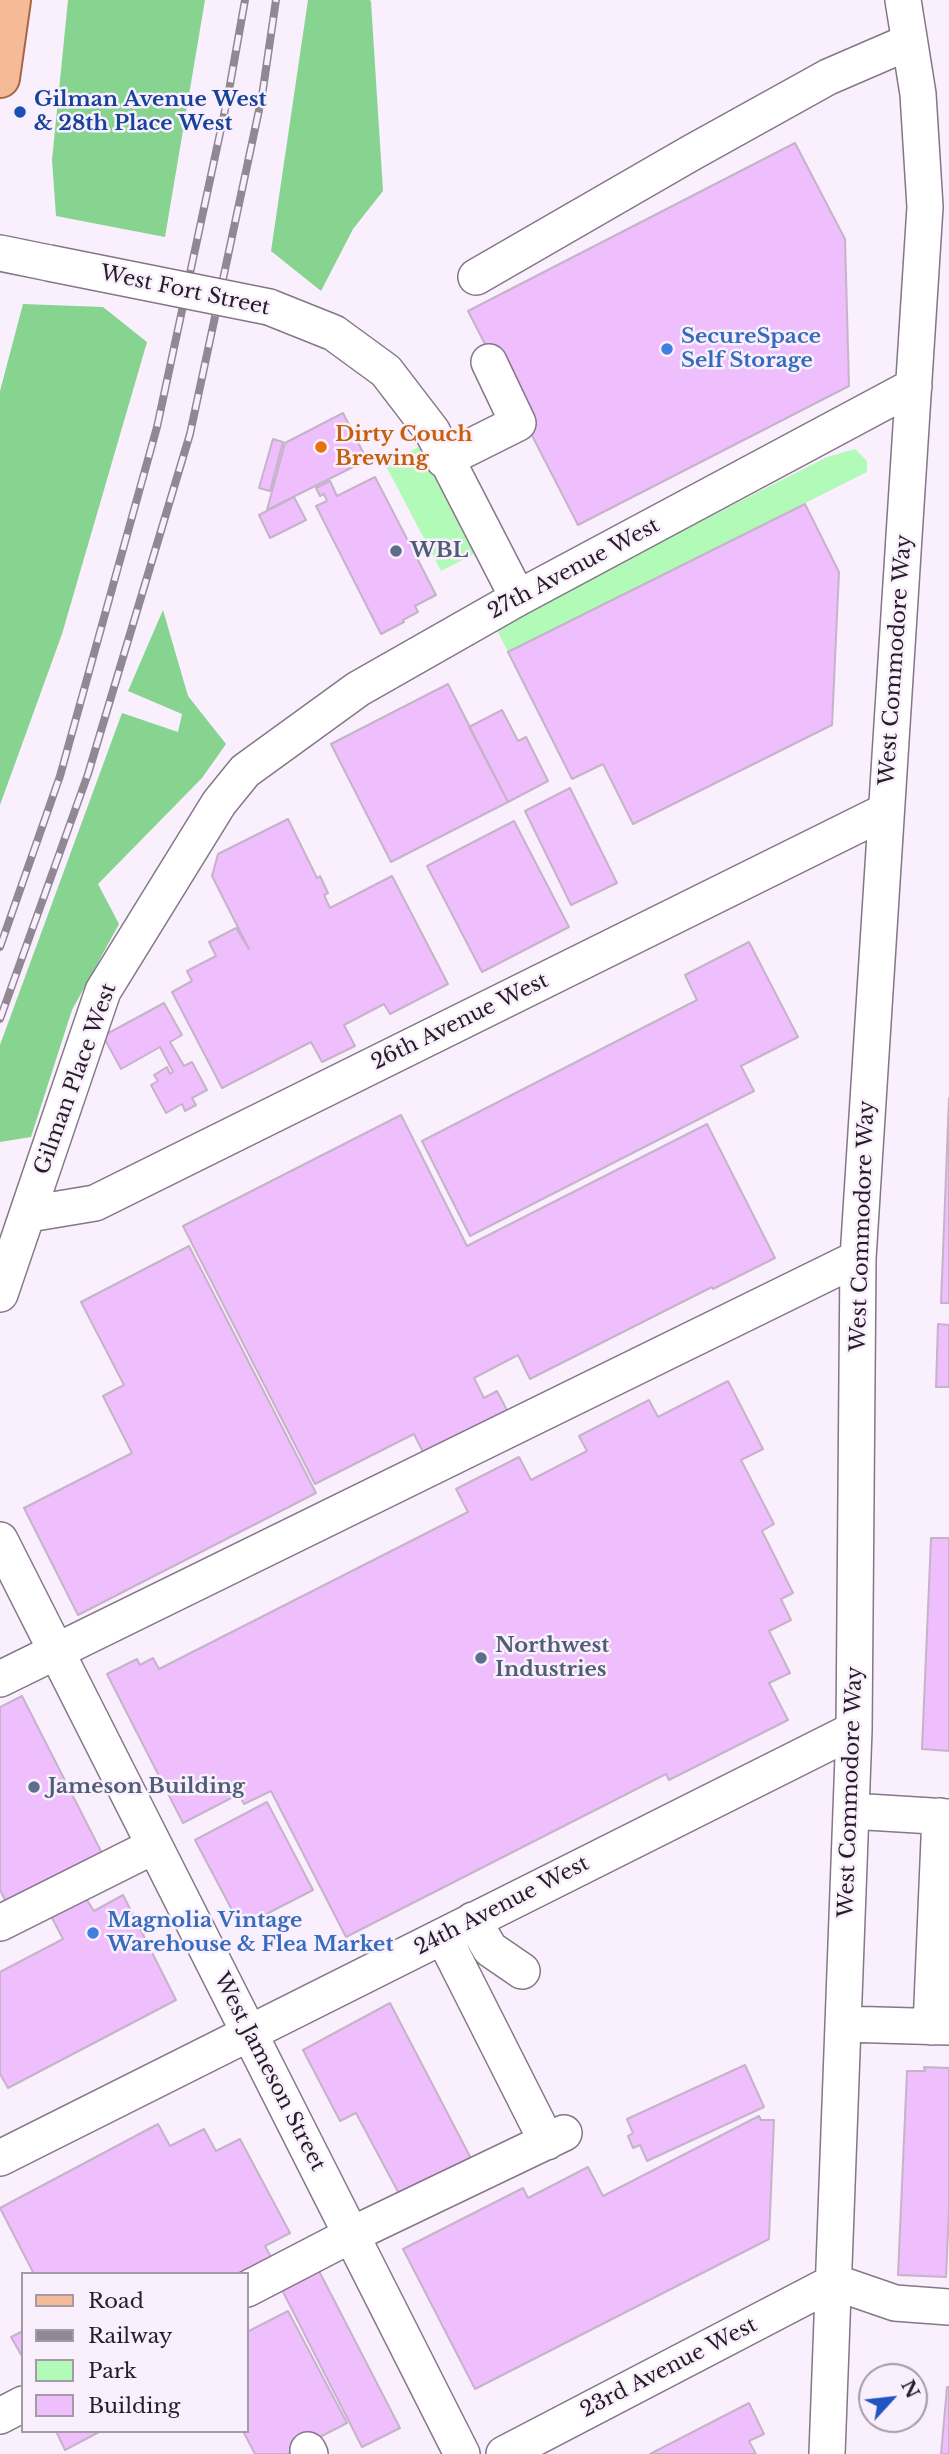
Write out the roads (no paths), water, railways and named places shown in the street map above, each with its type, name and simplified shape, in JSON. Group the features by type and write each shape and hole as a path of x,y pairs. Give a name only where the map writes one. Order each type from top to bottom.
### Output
{"main road":[{"path":"0,78 11,0"}],"street":[{"name":"West Commodore Way","path":"827,2454 854,1730 858,1258 925,207 918,94 903,0"},
{"path":"476,277 828,76 909,42"},
{"name":"West Fort Street","path":"0,253 269,307 334,333 386,371 432,431 444,460 518,598"},
{"path":"444,460 518,423 489,362"},
{"name":"27th Avenue West","path":"245,771 358,689 518,598 914,386"},
{"name":"Gilman Place West","path":"0,1294 103,991 219,803 245,771"},
{"name":"26th Avenue West","path":"29,1214 95,1203 886,811"},
{"path":"0,1679 858,1258"},
{"name":"West Jameson Street","path":"0,1540 462,2454"},
{"name":"24th Avenue West","path":"0,2158 458,1928 688,1831 854,1730"},
{"path":"844,2024 940,2027 944,1816 851,1811"},
{"path":"0,1923 154,1846"},
{"path":"458,1928 522,1971"},
{"path":"248,2288 351,2235 555,2137 458,1928"},
{"path":"834,2282 895,2303 949,2307"},
{"name":"23rd Avenue West","path":"504,2454 834,2282"},
{"path":"0,2416 21,2405"}],"railway":[{"path":"0,947 60,776 157,427 228,96 245,0"},
{"path":"0,1019 88,774 190,434 262,96 276,0"}],"place":[{"name":"Gilman Avenue West & 28th Place West","path":"20,112"},
{"name":"SecureSpace Self Storage","path":"667,349"},
{"name":"Dirty Couch Brewing","path":"321,447"},
{"name":"WBL","path":"396,551"},
{"name":"Northwest Industries","path":"481,1658"},
{"name":"Jameson Building","path":"34,1787"},
{"name":"Magnolia Vintage Warehouse & Flea Market","path":"93,1933"}]}
